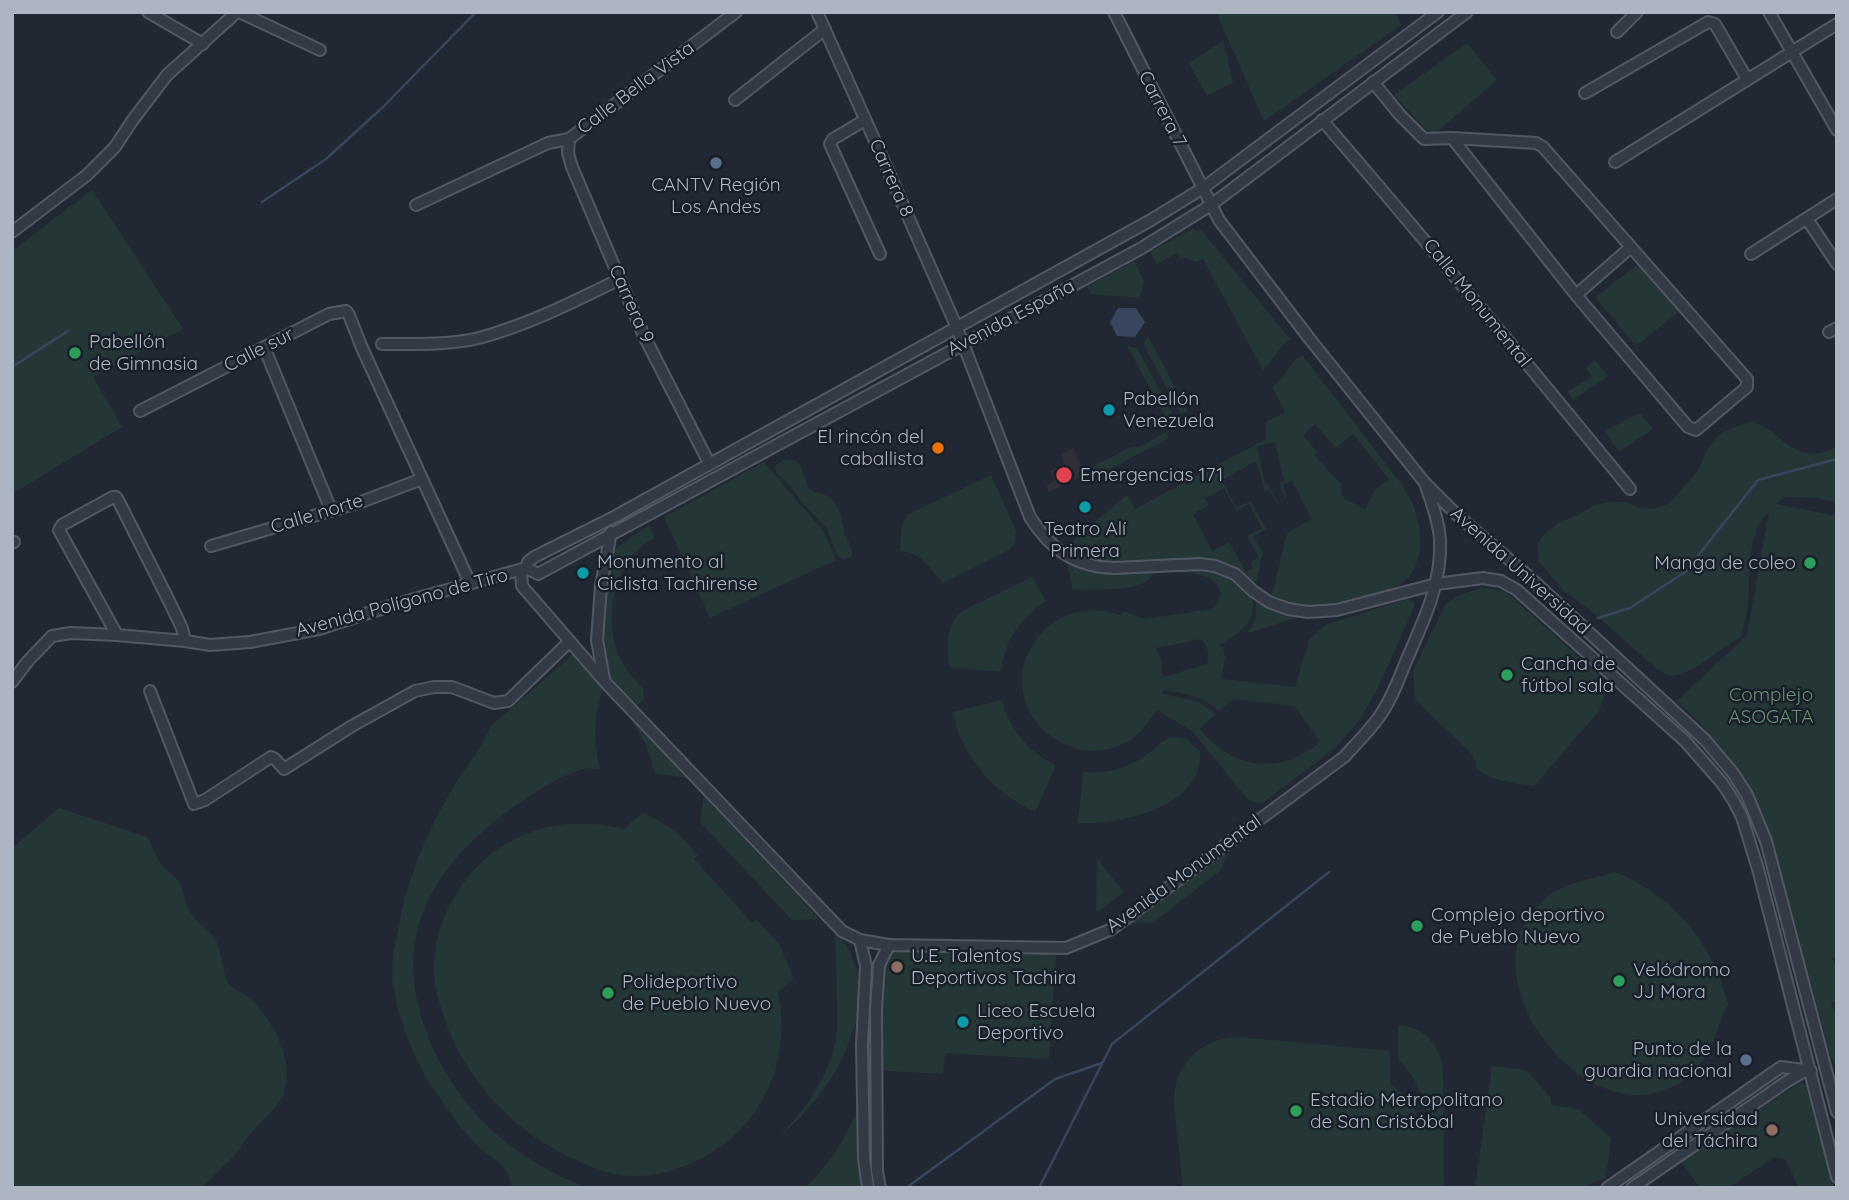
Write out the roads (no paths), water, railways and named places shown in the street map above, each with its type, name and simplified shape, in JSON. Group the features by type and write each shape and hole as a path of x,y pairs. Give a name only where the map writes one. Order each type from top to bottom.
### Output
{"street":[{"path":"148,12 203,44"},
{"path":"12,232 87,175 115,147 167,75 238,12 320,50"},
{"name":"Calle Bella Vista","path":"416,205 548,143 569,139 736,12"},
{"name":"Carrera 8","path":"817,12 865,120 879,138 962,344"},
{"name":"Carrera 7","path":"1114,12 1211,205"},
{"name":"Avenida España","path":"1438,12 1203,188 1151,220 614,517 534,557 523,569 538,574 1140,249 1211,205 1466,12"},
{"path":"1617,32 1637,12"},
{"path":"1769,12 1837,130"},
{"path":"1585,93 1708,22 1714,24 1746,79"},
{"path":"1615,162 1837,24"},
{"path":"735,100 825,29"},
{"path":"1373,82 1424,139 1452,138 1540,145 1747,379 1746,387 1696,430 1692,429 1576,295 1452,138"},
{"path":"865,120 832,139 830,144 880,254"},
{"name":"Calle Monumental","path":"1322,120 1424,238 1630,489"},
{"name":"Carrera 9","path":"569,139 568,153 572,167 620,279 649,346 709,463"},
{"path":"1751,254 1837,199"},
{"name":"Avenida Universidad","path":"1211,205 1224,228 1253,266 1425,483 1705,740 1733,772 1747,795 1766,841 1833,1081 1837,1112"},
{"path":"1807,219 1837,264"},
{"path":"1576,295 1631,247"},
{"path":"382,344 416,344 478,338 573,302 620,279"},
{"name":"Calle sur","path":"140,411 341,310 349,315 422,479"},
{"name":"Avenida Universidad","path":"962,344 1030,517 1054,548 1074,560 1109,568 1215,566 1235,575 1274,604 1308,612 1338,610 1436,584 1483,578 1501,581 1517,590 1685,741 1722,783 1742,817 1837,1177"},
{"path":"264,347 331,510"},
{"path":"422,479 470,583"},
{"name":"Calle norte","path":"211,546 361,502 422,479"},
{"name":"Avenida Monumental","path":"523,569 522,586 605,682 840,929 860,940 889,945 1066,948 1112,929 1338,761 1357,744 1380,716 1394,691 1436,584 1440,538 1437,519 1425,483"},
{"path":"117,635 59,530 62,525 113,497 118,500 169,601 182,628 184,641"},
{"path":"605,682 597,640 601,586 614,517"},
{"name":"Avenida Polígono de Tiro","path":"12,682 52,636 71,633 117,635 210,645 250,642 319,629 523,569"},
{"path":"150,691 194,804 205,800 271,757 284,769 352,726 415,691 452,687 494,703 508,701 570,641"},
{"path":"860,940 866,966 862,1045 864,1159 868,1188"},
{"path":"880,1188 877,1171 876,1009 879,965 889,945"},
{"path":"1607,1188 1781,1068 1808,1069 1833,1081"},
{"path":"1632,1188 1808,1069"},
{"path":"863,1072 876,1072"},
{"path":"1654,1156 1663,1167"},
{"path":"1638,1167 1646,1179"}],"water":[{"path":"1118,308 1136,308 1145,322 1135,337 1117,336 1110,322"}],"waterway":[{"path":"262,202 326,159 384,106 476,12"},
{"path":"12,367 68,331"},
{"path":"1598,618 1630,608 1685,572 1758,480 1837,459"},
{"path":"1039,1188 1112,1044 1329,872"},
{"path":"906,1188 1055,1079 1102,1063"}],"place":[{"name":"CANTV Región Los Andes","path":"716,163"},
{"name":"Pabellón de Gimnasia","path":"75,353"},
{"name":"Pabellón Venezuela","path":"1109,410"},
{"name":"El rincón del caballista","path":"938,448"},
{"name":"Emergencias 171","path":"1064,475"},
{"name":"Teatro Alí Primera","path":"1085,507"},
{"name":"Manga de coleo","path":"1810,563"},
{"name":"Monumento al Ciclista Tachirense","path":"583,573"},
{"name":"Cancha de fútbol sala","path":"1507,675"},
{"name":"Complejo deportivo de Pueblo Nuevo","path":"1417,926"},
{"name":"U.E. Talentos Deportivos Tachira","path":"897,967"},
{"name":"Velódromo JJ Mora","path":"1619,981"},
{"name":"Polideportivo de Pueblo Nuevo","path":"608,993"},
{"name":"Liceo Escuela Deportivo","path":"963,1022"},
{"name":"Punto de la guardia nacional","path":"1746,1060"},
{"name":"Estadio Metropolitano de San Cristóbal","path":"1296,1111"},
{"name":"Universidad del Táchira","path":"1772,1130"}],"park label":[{"name":"Complejo ASOGATA","path":"1771,706"}]}
